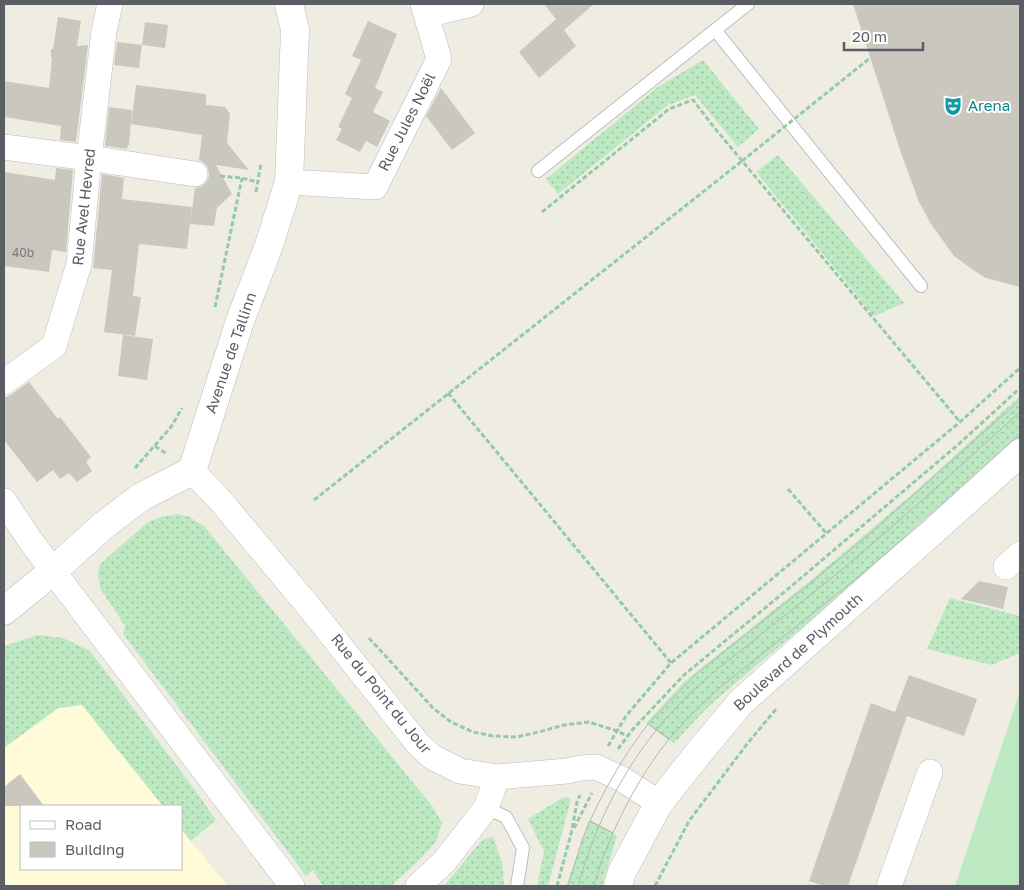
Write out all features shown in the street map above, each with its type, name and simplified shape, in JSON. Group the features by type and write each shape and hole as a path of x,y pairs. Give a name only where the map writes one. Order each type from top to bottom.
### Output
{"street":[{"name":"Rue Avel Hevred","path":"4,382 54,346 79,264 104,31 110,4"},
{"name":"Avenue de Tallinn","path":"192,471 240,321 268,248 289,182 295,30 289,4"},
{"path":"424,9 471,4"},
{"name":"Rue Jules Noël","path":"289,182 375,187 439,59 424,9"},
{"path":"4,147 195,174"},
{"name":"Boulevard de Plymouth","path":"618,886 622,872 659,803 700,750 741,702 1020,453"},
{"path":"4,612 104,525 140,497 192,471"},
{"name":"Rue du Point du Jour","path":"192,471 220,500 310,608 418,744 432,757 460,772 497,777 600,769"},
{"path":"4,501 53,571 292,886"},
{"path":"600,769 622,779 659,803"},
{"path":"889,886 930,772"},
{"path":"418,886 444,862 486,808 497,777"}],"lane":[{"path":"538,170 748,4"},
{"path":"716,30 920,286"},
{"path":"486,808 506,816 523,848 517,886"}],"path":[{"path":"314,500 870,58"},
{"path":"542,212 668,109 693,100 960,422"},
{"path":"255,196 262,156"},
{"path":"220,305 215,313 242,178 257,182"},
{"path":"572,830 617,731 626,716 671,663 960,422 1020,368"},
{"path":"556,886 572,830 577,802 626,736 684,675 960,443 1020,388"},
{"path":"448,393 671,663"},
{"path":"788,489 827,534"},
{"path":"364,632 433,708 451,722 473,732 493,736 516,737 564,725 589,722 626,736"},
{"path":"655,886 689,821 747,744 779,706"}],"shaded area":[{"path":"82,705 162,805 20,805 20,870 182,870 182,830 228,886 4,886 4,748 58,708"}],"green space":[{"path":"703,60 759,129 738,147 695,95 668,105 558,194 546,179 658,87"},
{"path":"778,155 904,303 874,316 756,172"},
{"path":"1020,396 1020,438 935,516 732,686 707,708 674,743 646,723 685,681 816,576 909,497"},
{"path":"178,514 190,517 205,527 433,807 442,823 436,842 391,886 323,886 313,870 306,876 123,634 125,626 100,588 98,573 100,564 148,522"},
{"path":"950,598 1020,616 1020,653 992,665 927,649"},
{"path":"38,635 63,638 90,651 216,820 191,841 182,830 182,805 162,805 82,705 58,708 4,748 4,646"},
{"path":"1020,691 1020,886 955,886"},
{"path":"564,797 571,799 548,886 537,886 544,851 528,819"},
{"path":"589,820 617,836 602,886 566,886"},
{"path":"493,837 502,862 504,886 444,886 482,840"}],"building":[{"path":"544,4 594,4 564,30 576,46 539,78 519,52 556,19"},
{"name":"Arena","path":"853,4 1020,4 1020,287 986,278 976,272 954,256 931,224 919,202 901,153"},
{"path":"58,17 81,21 77,46 88,45 76,142 60,140 61,126 4,117 4,81 49,88 51,49 53,49"},
{"path":"368,21 397,34 375,88 383,92 373,112 390,121 377,147 366,141 360,152 336,140 342,129 338,127 352,98 345,94 361,60 352,56"},
{"path":"145,22 168,25 165,48 142,45"},
{"path":"117,42 142,45 139,68 114,65"},
{"path":"136,85 206,94 206,105 225,107 230,114 227,143 249,170 216,165 232,194 217,208 214,226 190,224 195,188 201,187 206,183 209,176 208,168 199,160 202,135 131,124"},
{"path":"441,88 475,133 452,150 426,116"},
{"path":"109,107 132,110 127,149 105,146"},
{"path":"56,168 73,170 66,252 52,250 49,272 4,266 4,172 55,180"},
{"path":"102,174 124,178 122,199 192,207 187,249 139,244 133,296 141,297 135,336 104,332 112,270 93,268"},
{"path":"123,335 153,339 147,380 118,376"},
{"path":"29,382 58,419 60,417 91,457 86,462 92,471 77,482 69,473 60,479 53,470 37,482 4,440 4,398"},
{"path":"979,581 1008,587 1003,609 961,599"},
{"path":"909,675 977,699 964,736 907,716 848,886 824,886 809,881 871,703 895,712"},
{"path":"20,774 43,805 4,806 4,787"}],"tram line":[{"path":"1020,400 873,531 695,675 648,724 669,739 718,689 863,573 922,523 1020,434"},
{"path":"578,886 585,862 614,794 640,751 680,703 718,669 867,548 1020,412"},
{"path":"648,724 669,739 638,784 613,833 590,821 616,771 648,724"},
{"path":"568,886 590,821 613,833 601,862 594,886"}],"place":[{"name":"Arena","path":"953,106"}]}
